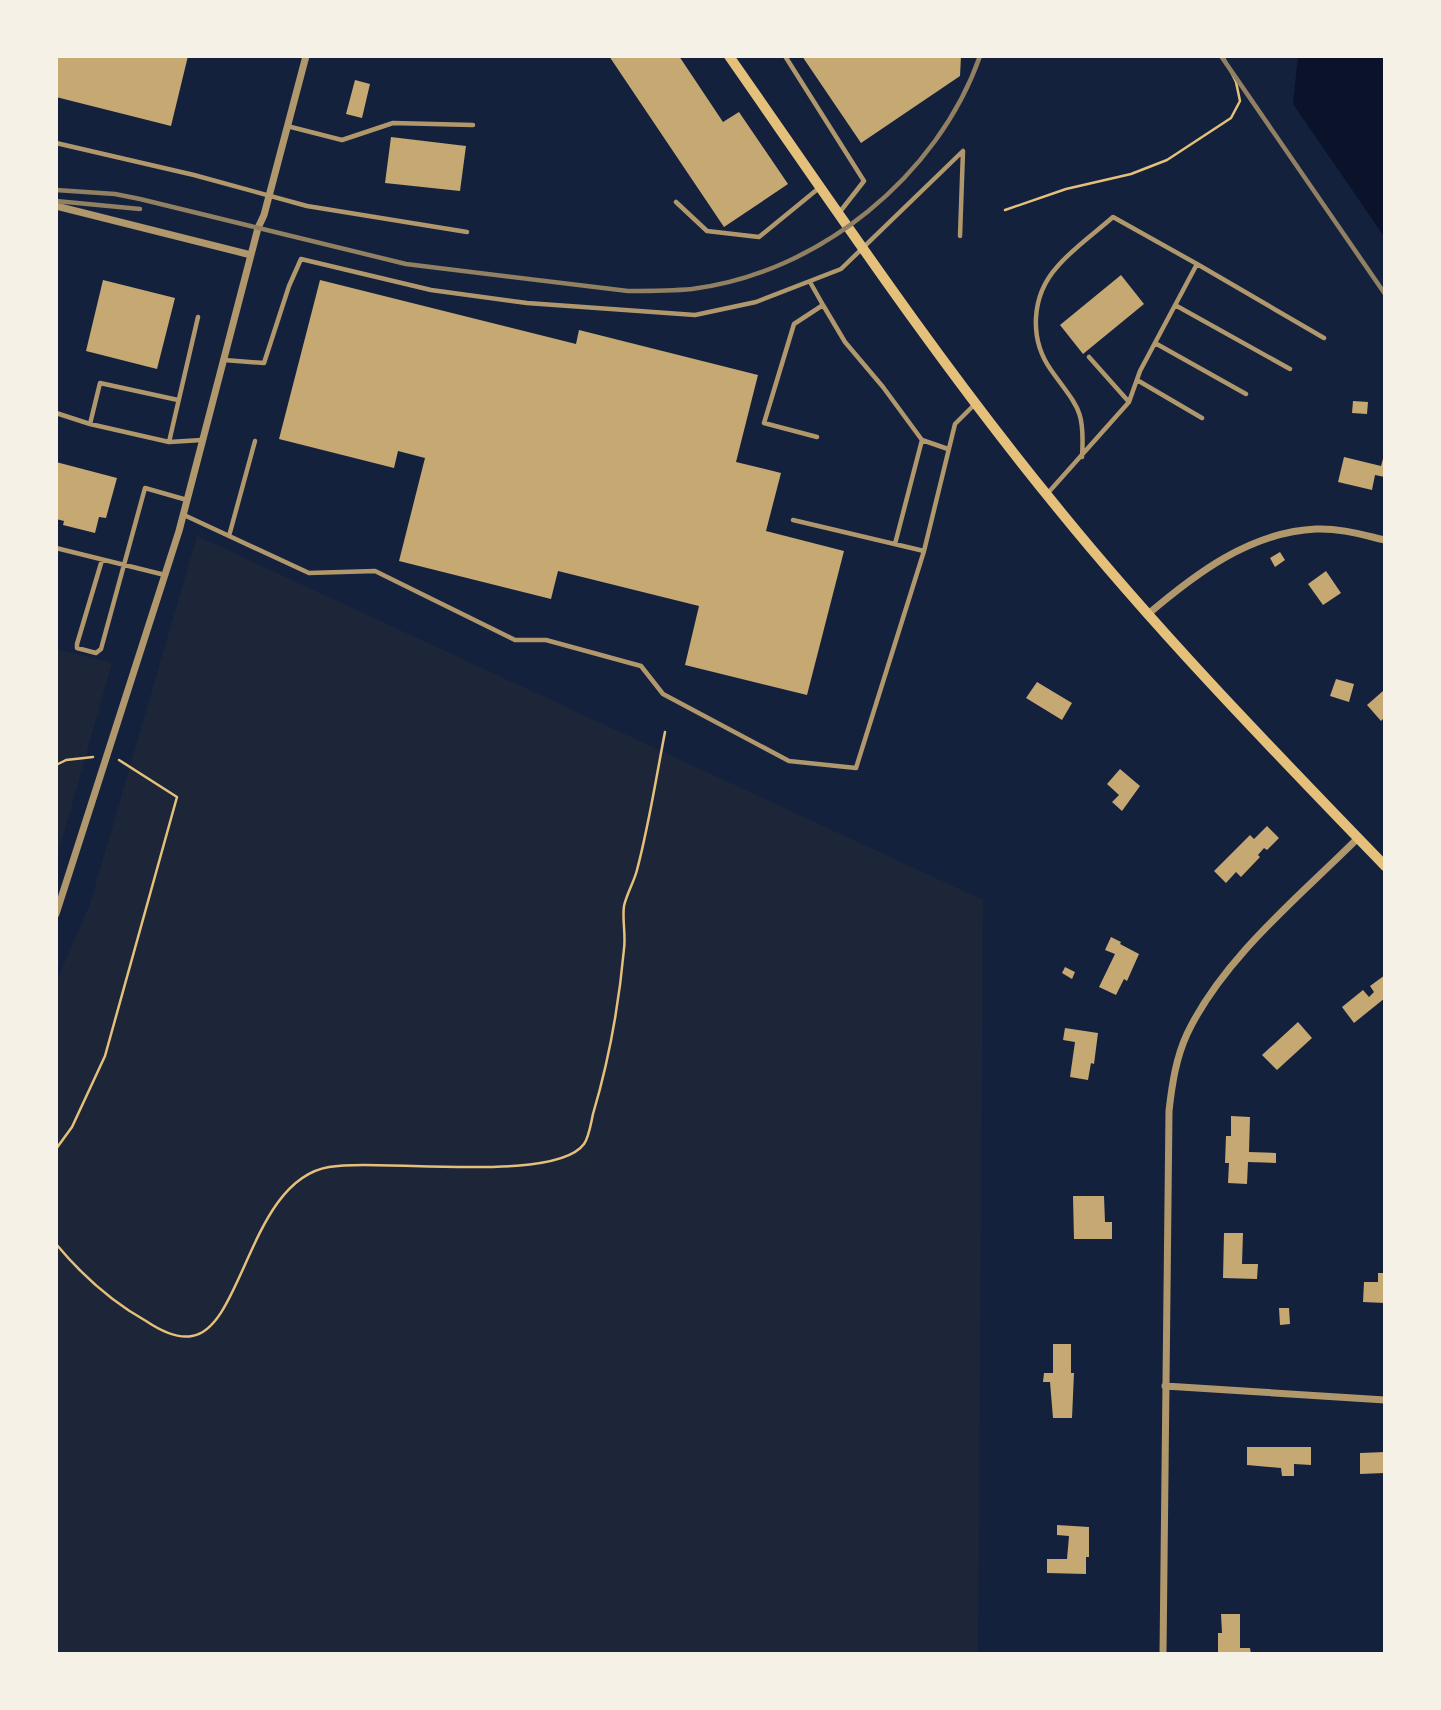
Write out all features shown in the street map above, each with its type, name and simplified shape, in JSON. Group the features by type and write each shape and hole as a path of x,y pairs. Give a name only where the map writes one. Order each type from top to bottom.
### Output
{"main road":[{"path":"729,56 861,249 989,423 1047,495 1147,615 1385,866"}],"street":[{"path":"56,914 183,514 306,56"},
{"path":"56,206 251,255"},
{"path":"1147,615 1199,572 1260,542 1314,529 1337,530 1385,540"},
{"path":"1163,1654 1169,1111 1175,1071 1187,1033 1233,963 1358,838"},
{"path":"1165,1386 1385,1400"}],"lane":[{"path":"785,56 864,181 838,215"},
{"path":"287,125 342,140 393,122 472,125"},
{"path":"56,143 327,210 467,232"},
{"path":"223,360 264,363 289,286 301,259 431,290 527,303 695,315 756,302 841,269 963,150 960,236"},
{"path":"676,202 707,231 760,237 819,188"},
{"path":"1082,457 1084,427 1077,405 1049,367 1036,340 1035,315 1043,289 1057,267 1113,217 1324,338"},
{"path":"1047,495 1129,401 1155,343 1196,264"},
{"path":"810,282 845,342 922,440 948,449"},
{"path":"817,438 764,424 794,324 823,305"},
{"path":"1175,305 1290,369"},
{"path":"169,442 198,317"},
{"path":"1155,343 1246,394"},
{"path":"1089,357 1129,401"},
{"path":"1137,380 1202,418"},
{"path":"90,424 100,383 178,400"},
{"path":"183,514 309,573 375,571 515,639 546,640 641,666 663,694 789,761 856,768 924,551 955,424 975,404"},
{"path":"56,413 90,424 169,442 202,440"},
{"path":"895,544 922,440"},
{"path":"229,536 255,442"},
{"path":"102,560 78,644 80,649 96,653 101,649 145,488 187,500"},
{"path":"793,520 924,551"},
{"path":"56,548 165,575"}],"path":[{"path":"1005,210 1066,190 1131,174 1167,160 1231,118 1240,100 1236,82 1223,56"},
{"path":"56,1244 75,1266 131,1313 164,1332 191,1337 210,1327 221,1312 272,1210 292,1184 308,1174 327,1167 364,1164 464,1169 554,1161 571,1156 584,1144 605,1073 625,946 625,901 637,873 665,732"},
{"path":"56,765 66,760 108,754 177,797 105,1056 72,1127 56,1149"}],"shaded area":[{"path":"1298,56 1385,56 1385,238 1293,104"},
{"path":"197,536 983,900 978,1654 56,1654 56,982 90,904"},
{"path":"56,649 112,663 56,861"}],"building":[{"path":"56,56 188,56 171,126 56,97"},
{"path":"609,56 679,56 723,122 739,112 788,184 724,227"},
{"path":"802,56 961,56 960,76 861,143"},
{"path":"355,80 370,84 362,118 346,114"},
{"path":"391,137 466,146 460,191 385,183"},
{"path":"1121,275 1144,304 1083,354 1060,325"},
{"path":"103,280 175,298 157,369 86,351"},
{"path":"320,280 576,344 579,330 758,375 736,462 781,473 766,531 844,551 807,695 685,665 699,606 558,571 551,599 399,561 425,458 398,451 394,468 279,439"},
{"path":"1353,401 1368,402 1367,414 1352,413"},
{"path":"1384,455 1385,477 1375,475 1372,490 1338,482 1344,457 1381,466"},
{"path":"56,462 117,478 106,518 99,517 95,533 63,525 64,521 56,519"},
{"path":"1280,552 1285,560 1275,567 1270,558"},
{"path":"1326,571 1341,593 1323,605 1308,584"},
{"path":"1336,679 1354,684 1349,702 1330,696"},
{"path":"1037,682 1072,703 1062,720 1026,698"},
{"path":"1383,691 1385,717 1381,721 1367,705"},
{"path":"1120,769 1140,786 1122,811 1112,802 1119,795 1107,784"},
{"path":"1267,826 1279,838 1267,850 1264,848 1258,855 1260,857 1241,877 1236,872 1226,883 1214,871 1250,835 1254,839"},
{"path":"1111,937 1139,954 1127,981 1124,979 1116,995 1099,987 1115,954 1105,950"},
{"path":"1065,967 1075,972 1072,979 1062,973"},
{"path":"1385,975 1385,998 1354,1023 1342,1007 1363,990 1369,997 1374,992 1370,986"},
{"path":"1298,1022 1312,1038 1277,1070 1262,1055"},
{"path":"1065,1028 1098,1033 1094,1064 1091,1063 1088,1080 1070,1077 1075,1042 1063,1040"},
{"path":"1231,1116 1250,1117 1249,1152 1276,1153 1276,1163 1248,1162 1247,1184 1228,1183 1229,1163 1225,1163 1226,1136 1231,1136"},
{"path":"1073,1196 1104,1196 1105,1222 1112,1222 1112,1239 1074,1239"},
{"path":"1224,1233 1243,1233 1242,1264 1258,1264 1257,1279 1223,1278"},
{"path":"1378,1273 1385,1273 1385,1303 1363,1302 1364,1282 1378,1282"},
{"path":"1279,1308 1289,1308 1290,1324 1280,1325"},
{"path":"1053,1344 1071,1344 1071,1373 1074,1373 1072,1418 1053,1418 1050,1382 1043,1382 1044,1373 1053,1373"},
{"path":"1247,1447 1311,1447 1311,1465 1294,1464 1294,1476 1282,1476 1281,1468 1247,1465"},
{"path":"1385,1452 1385,1473 1360,1474 1360,1453"},
{"path":"1057,1525 1089,1527 1086,1574 1047,1573 1047,1559 1067,1559 1069,1536 1057,1535"},
{"path":"1221,1614 1240,1614 1240,1648 1250,1648 1251,1654 1218,1654 1218,1633 1222,1633"}],"railway":[{"path":"56,190 115,194 140,199 406,264 628,291 692,289 739,279 785,263 828,240 868,212 904,178 935,141 961,100 980,56"},
{"path":"1221,56 1385,294"},
{"path":"56,201 140,209"}]}
